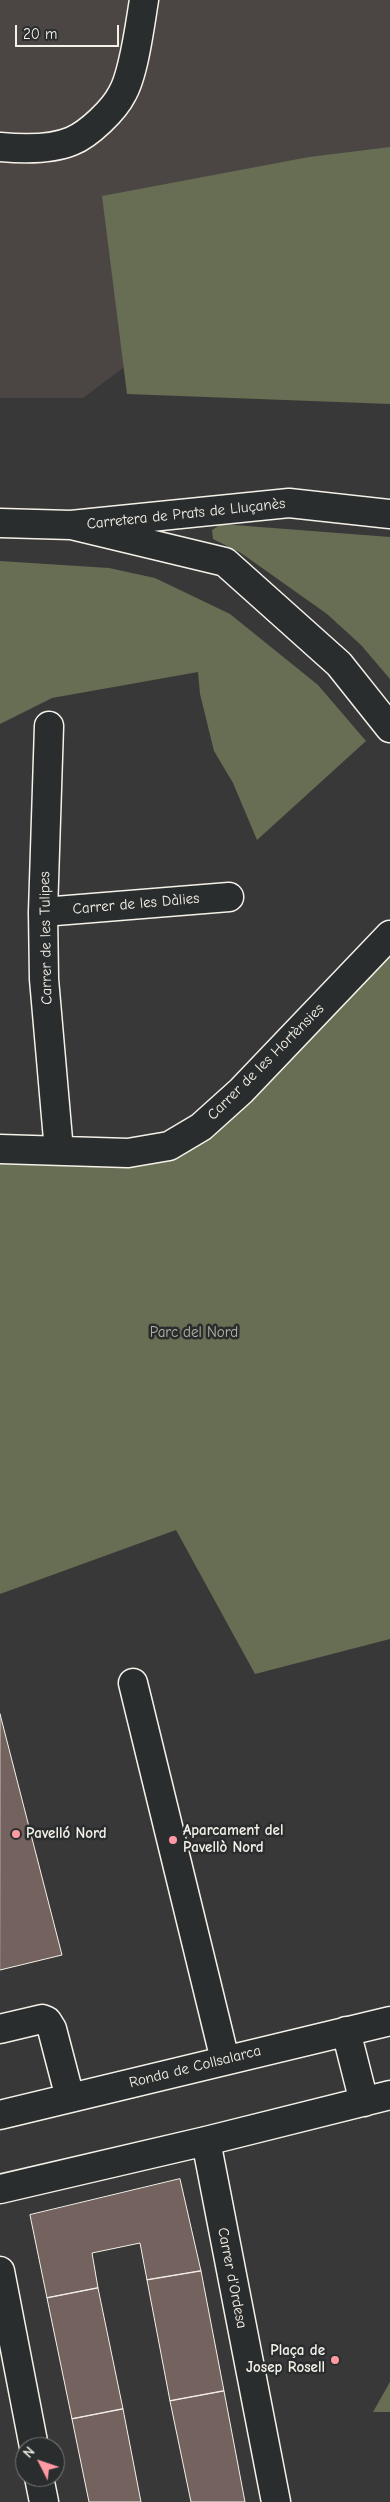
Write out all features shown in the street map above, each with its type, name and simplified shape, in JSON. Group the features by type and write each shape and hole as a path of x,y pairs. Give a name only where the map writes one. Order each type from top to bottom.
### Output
{"street":[{"path":"0,147 28,150 72,141 100,121 123,93 134,53 144,0"},
{"name":"Carretera de Prats de Lluçanès","path":"0,523 71,525 289,502 390,514"},
{"name":"Carretera de Prats de Lluçanès","path":"71,525 225,562 339,664 390,728"},
{"name":"Carrer de les Tulipes","path":"49,726 43,912 44,980 59,1151"},
{"name":"Carrer de les Dàlies","path":"43,912 229,897"},
{"name":"Carrer de les Hortènsies","path":"0,1149 128,1153 169,1146 201,1127 241,1091 390,934"},
{"path":"133,1682 225,2060"},
{"path":"0,2029 42,2019 47,2020 52,2029 70,2098"},
{"name":"Ronda de Collsalarca","path":"0,2115 390,2021"},
{"path":"346,2031 364,2102"},
{"path":"0,2189 206,2142 390,2095"},
{"name":"Carrer d'Ordesa","path":"206,2142 276,2502"},
{"path":"0,2271 32,2437"},
{"path":"41,2487 44,2502"}],"shaded area":[{"path":"0,0 390,0 390,167 83,398 0,398"}],"green space":[{"path":"390,147 390,404 127,394 102,196 309,157"},
{"path":"221,524 390,537 390,679 361,645 327,614 241,553 213,539 212,530"},
{"path":"0,561 109,568 155,578 230,614 318,685 366,741 257,840 233,783 214,751 200,694 198,672 52,698 0,724"},
{"name":"Parc del Nord","path":"390,932 390,1639 255,1674 176,1530 0,1594 0,1148 182,1139"},
{"path":"390,2382 390,2412 373,2412"}],"building":[{"name":"Pavelló Nord","path":"0,1714 62,1955 0,1970"},
{"path":"180,2179 201,2271 147,2280 140,2243 92,2253 98,2288 47,2298 30,2215"},
{"path":"201,2271 224,2391 170,2401 147,2280"},
{"path":"98,2288 123,2409 72,2419 47,2298"},
{"path":"224,2391 245,2502 191,2502 170,2401"},
{"path":"123,2409 141,2502 89,2502 72,2419"}],"place":[{"name":"Pavelló Nord","path":"16,1834"},
{"name":"Aparcament del Pavellò Nord","path":"173,1840"},
{"name":"Plaça de Josep Rosell","path":"335,2360"}]}
